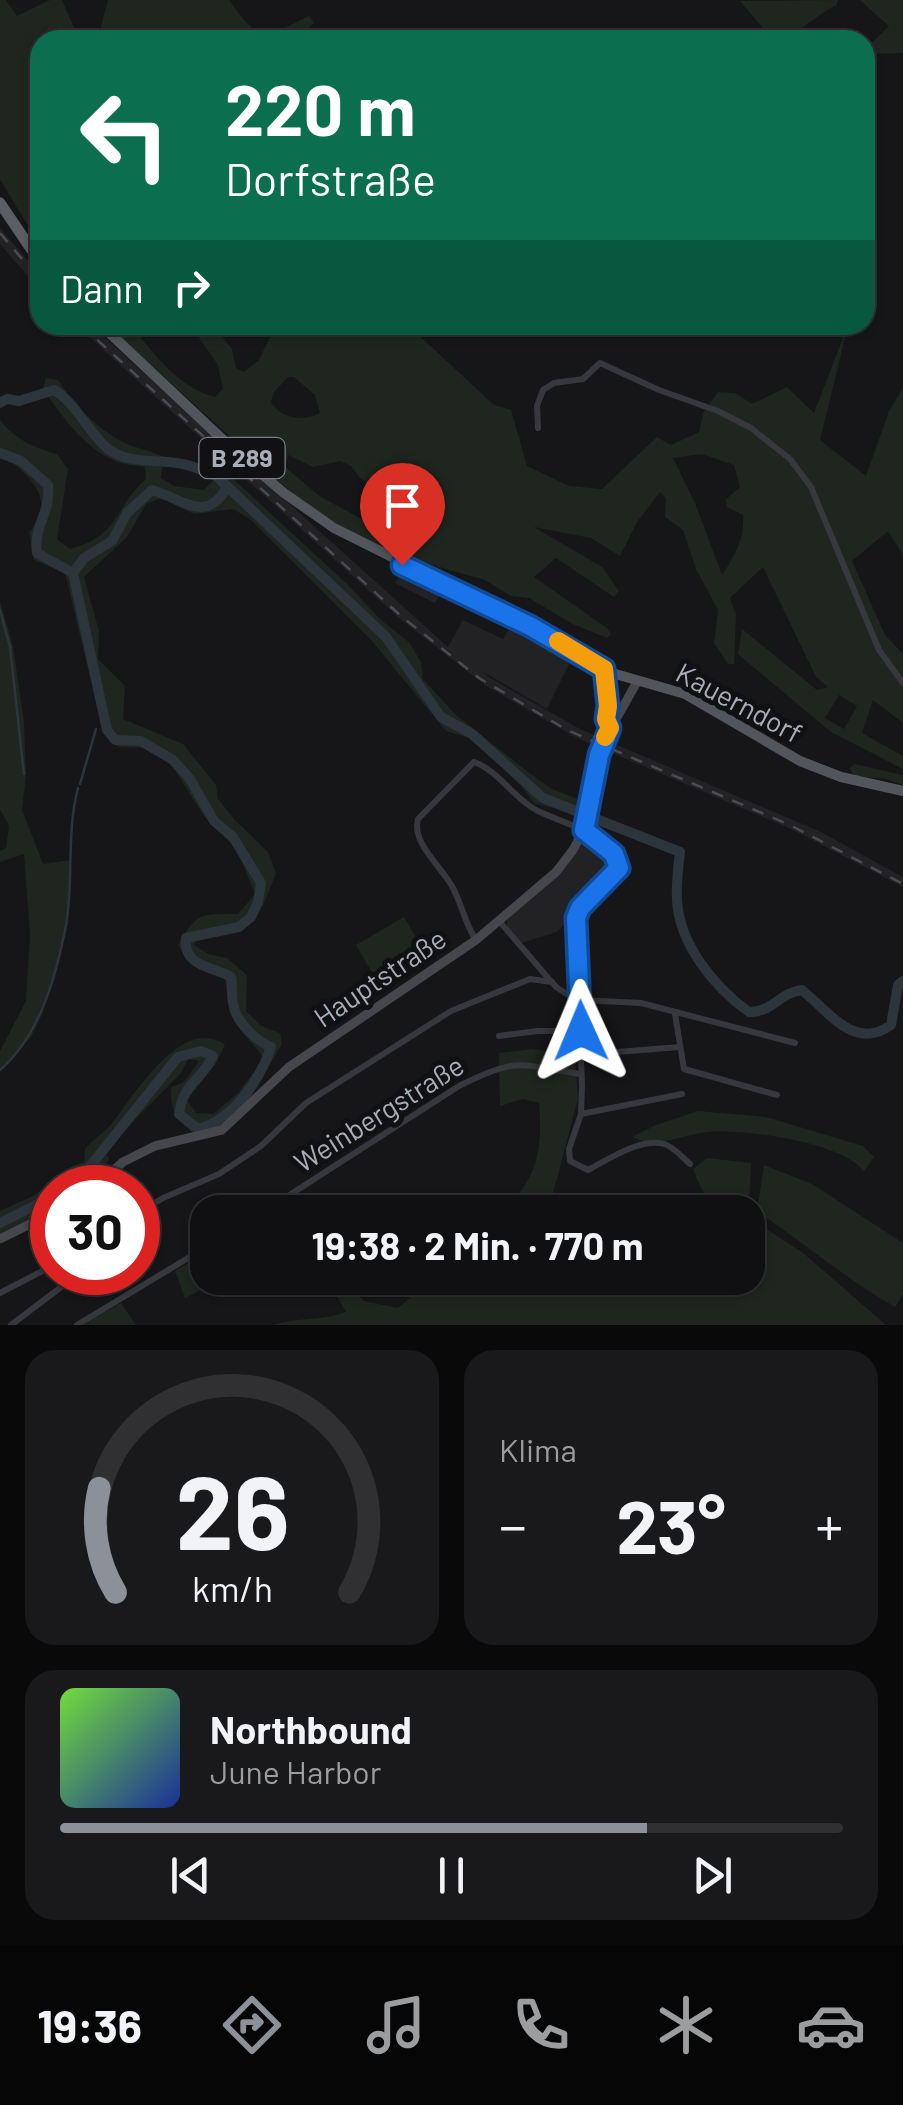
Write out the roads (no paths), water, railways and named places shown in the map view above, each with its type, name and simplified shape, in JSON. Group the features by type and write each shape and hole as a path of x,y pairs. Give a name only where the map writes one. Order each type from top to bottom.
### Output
{"highway":[{"path":"0,203 30,247"}],"main road":[{"name":"Kauerndorf","path":"113,335 237,453 334,528 530,626 604,669 685,694 780,751 841,777 903,792"},
{"name":"Hauptstraße","path":"120,1165 155,1146 222,1130 289,1067 476,940 556,872 585,826 599,755 637,682"},
{"path":"0,1239 30,1224"}],"street":[{"path":"538,428 537,406 543,390 554,383 583,379 600,363 751,428 790,459 811,487 879,650 903,683"},
{"name":"Hauptstraße","path":"604,669 606,719 610,728"},
{"path":"476,940 455,891 416,827 418,819 478,762 540,812 585,826 614,854 619,868 580,908 576,918 581,1074 580,1114 569,1149 570,1161 588,1170 639,1146 658,1142 668,1145 690,1164"},
{"path":"499,921 552,982 580,1000 640,1003 795,1043"},
{"path":"530,979 534,962"},
{"path":"160,1203 219,1174 261,1146 306,1103 450,1010 530,979 552,982"},
{"path":"675,1014 684,1069 777,1094"},
{"path":"499,1036 581,1031"},
{"path":"604,1054 680,1047"},
{"name":"Weinbergstraße","path":"289,1195 490,1070 534,1064 581,1074"},
{"path":"580,1114 682,1094"},
{"path":"78,1325 190,1257"},
{"path":"0,1293 30,1277"},
{"path":"11,1325 51,1295"}],"waterway":[{"path":"0,403 54,390 116,454 183,464 213,473 386,637 441,717 472,734 543,798 680,852 677,900 684,933 712,978 749,1012 802,990 844,1026 866,1034 878,1032 891,1025 898,985 903,981"},
{"path":"0,453 21,461 48,485 47,504 37,534 37,553 73,573 107,730 115,740 141,741 173,760 190,779 214,821 233,837 261,883 251,917 239,927 186,938 186,948 194,960 231,977 232,1000 238,1016 252,1035 271,1047 260,1072 234,1108 198,1129 179,1114 181,1104 213,1056 201,1051 178,1057 91,1165"},
{"path":"73,573 84,558 112,541 127,513 152,490 202,507 211,505 227,487"},
{"path":"0,610 10,647 24,774"},
{"path":"80,784 96,729"},
{"path":"0,1070 36,1022 57,965 66,925 72,822 78,788"},
{"path":"0,1223 30,1208"}],"railway":[{"path":"0,233 30,268"},
{"path":"92,335 401,616 479,678 567,730 790,825 903,884"}]}
